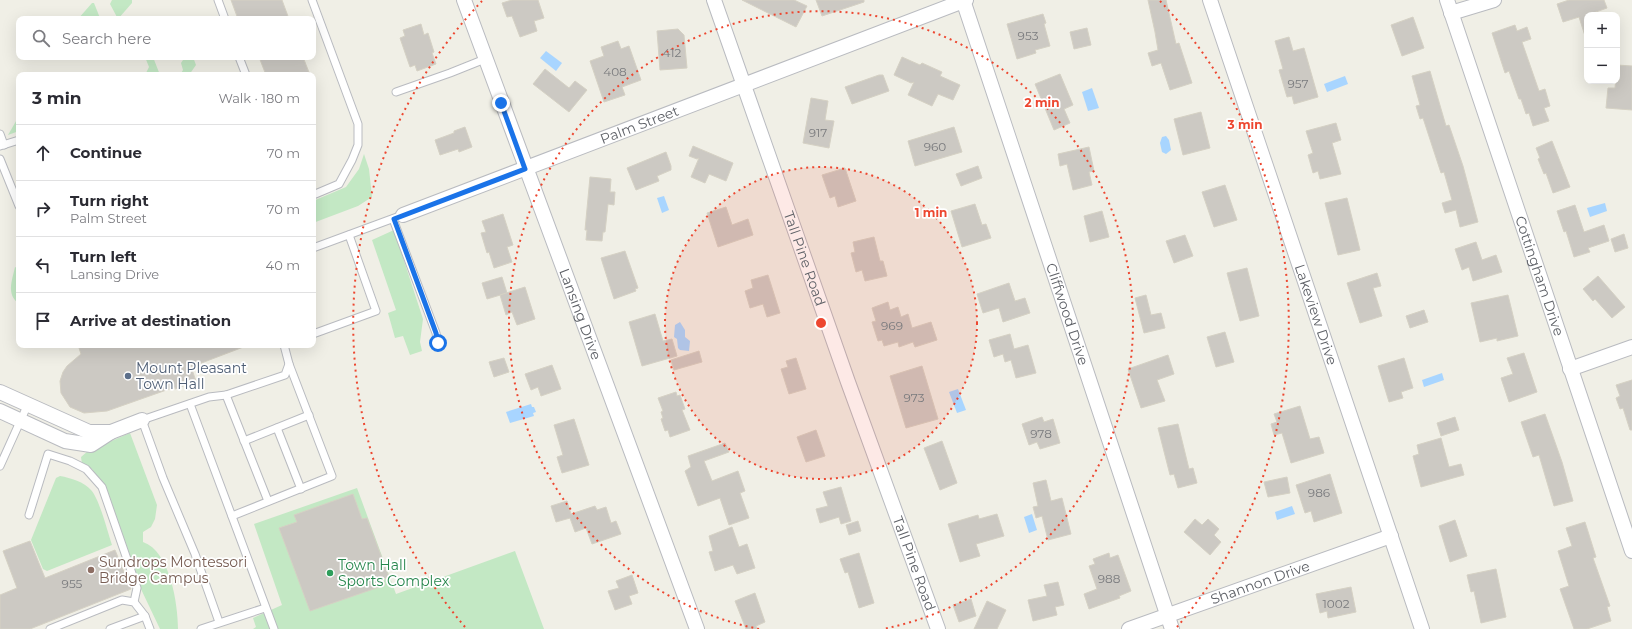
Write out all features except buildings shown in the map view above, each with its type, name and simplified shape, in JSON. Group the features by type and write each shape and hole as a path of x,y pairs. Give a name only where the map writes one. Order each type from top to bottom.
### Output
{"street":[{"name":"Lansing Drive","path":"464,0 525,169 696,629"},
{"name":"Tall Pine Road","path":"714,0 848,382 938,629"},
{"name":"Palm Street","path":"398,217 744,84 876,36 964,0"},
{"name":"Cliffwood Drive","path":"964,0 1172,629"},
{"name":"Lakeview Drive","path":"1210,0 1422,629"},
{"path":"1449,7 1494,0"},
{"name":"Cottingham Drive","path":"1449,7 1632,551"},
{"path":"1570,369 1632,347"},
{"path":"0,392 89,432 111,432"},
{"path":"0,411 65,441 91,445 111,432 142,420"},
{"name":"Shannon Drive","path":"1129,629 1391,536"}],"lane":[{"path":"218,0 224,16"},
{"path":"312,0 358,124 358,144 352,160 339,184 316,194"},
{"path":"396,92 485,59"},
{"path":"240,60 245,72"},
{"path":"0,134 2,146 16,141"},
{"path":"0,159 16,199"},
{"path":"398,217 436,333 438,345"},
{"name":"Palm Street","path":"316,247 398,217"},
{"path":"316,333 376,311 349,235"},
{"path":"232,516 332,476 289,364 285,348"},
{"path":"219,622 195,554 163,478 142,420 209,397 226,395 285,375 289,364"},
{"path":"226,395 268,501"},
{"path":"0,466 28,404"},
{"path":"190,404 274,629"},
{"path":"244,441 309,415"},
{"path":"277,428 301,489"},
{"path":"29,515 48,454 70,461 86,469 102,487 137,588 134,602"},
{"path":"50,629 122,600 134,602 145,616 150,629"},
{"path":"201,629 265,608"},
{"path":"110,629 145,616"}],"green space":[{"path":"112,0 132,0 132,3 121,16 116,16 110,4"},
{"path":"92,3 94,3 99,16 81,16"},
{"path":"146,60 154,60 159,72 146,72 149,67"},
{"path":"183,60 194,60 196,65 191,72 182,72 183,70 181,63"},
{"path":"16,121 16,132 8,135"},
{"path":"364,154 369,169 372,197 358,206 316,222 316,200 346,187 359,169"},
{"path":"394,230 423,319 420,342 422,351 410,355 403,336 395,338 388,313 396,310 372,240"},
{"path":"15,267 16,301 11,292"},
{"path":"130,433 157,505 155,519 151,527 143,532 143,542 152,547 160,556 166,567 174,593 178,618 178,629 160,629 140,587 107,490 92,469 82,464 81,457 88,451"},
{"path":"60,476 77,481 91,490 100,508 112,545 47,571 43,569 31,540 56,478"},
{"name":"Town Hall Sports Complex","path":"357,488 396,594 515,551 544,629 253,629 256,627 253,618 282,605 254,524"}],"water":[{"path":"546,51 562,63 556,71 540,58"},
{"path":"1345,76 1348,84 1327,92 1324,84"},
{"path":"1092,88 1099,108 1088,111 1082,92"},
{"path":"1166,136 1169,140 1171,150 1166,154 1162,152 1160,143 1162,137"},
{"path":"664,196 669,210 662,213 657,198"},
{"path":"1605,203 1607,211 1590,217 1587,208"},
{"path":"680,322 685,330 685,337 690,341 689,351 680,350 678,348 677,339 674,337 675,325"},
{"path":"1442,373 1444,380 1424,387 1422,380"},
{"path":"958,389 966,410 957,413 949,392"},
{"path":"531,404 536,412 533,413 534,416 510,423 506,412"},
{"path":"1292,506 1295,514 1277,520 1275,512"},
{"path":"1032,514 1037,530 1029,533 1024,517"}],"place":[{"name":"Mount Pleasant Town Hall","path":"128,376"},
{"name":"Sundrops Montessori Bridge Campus","path":"91,570"},
{"name":"Town Hall Sports Complex","path":"330,573"}],"route":[{"path":"438,343 438,338 394,219 525,169 501,103"}]}
